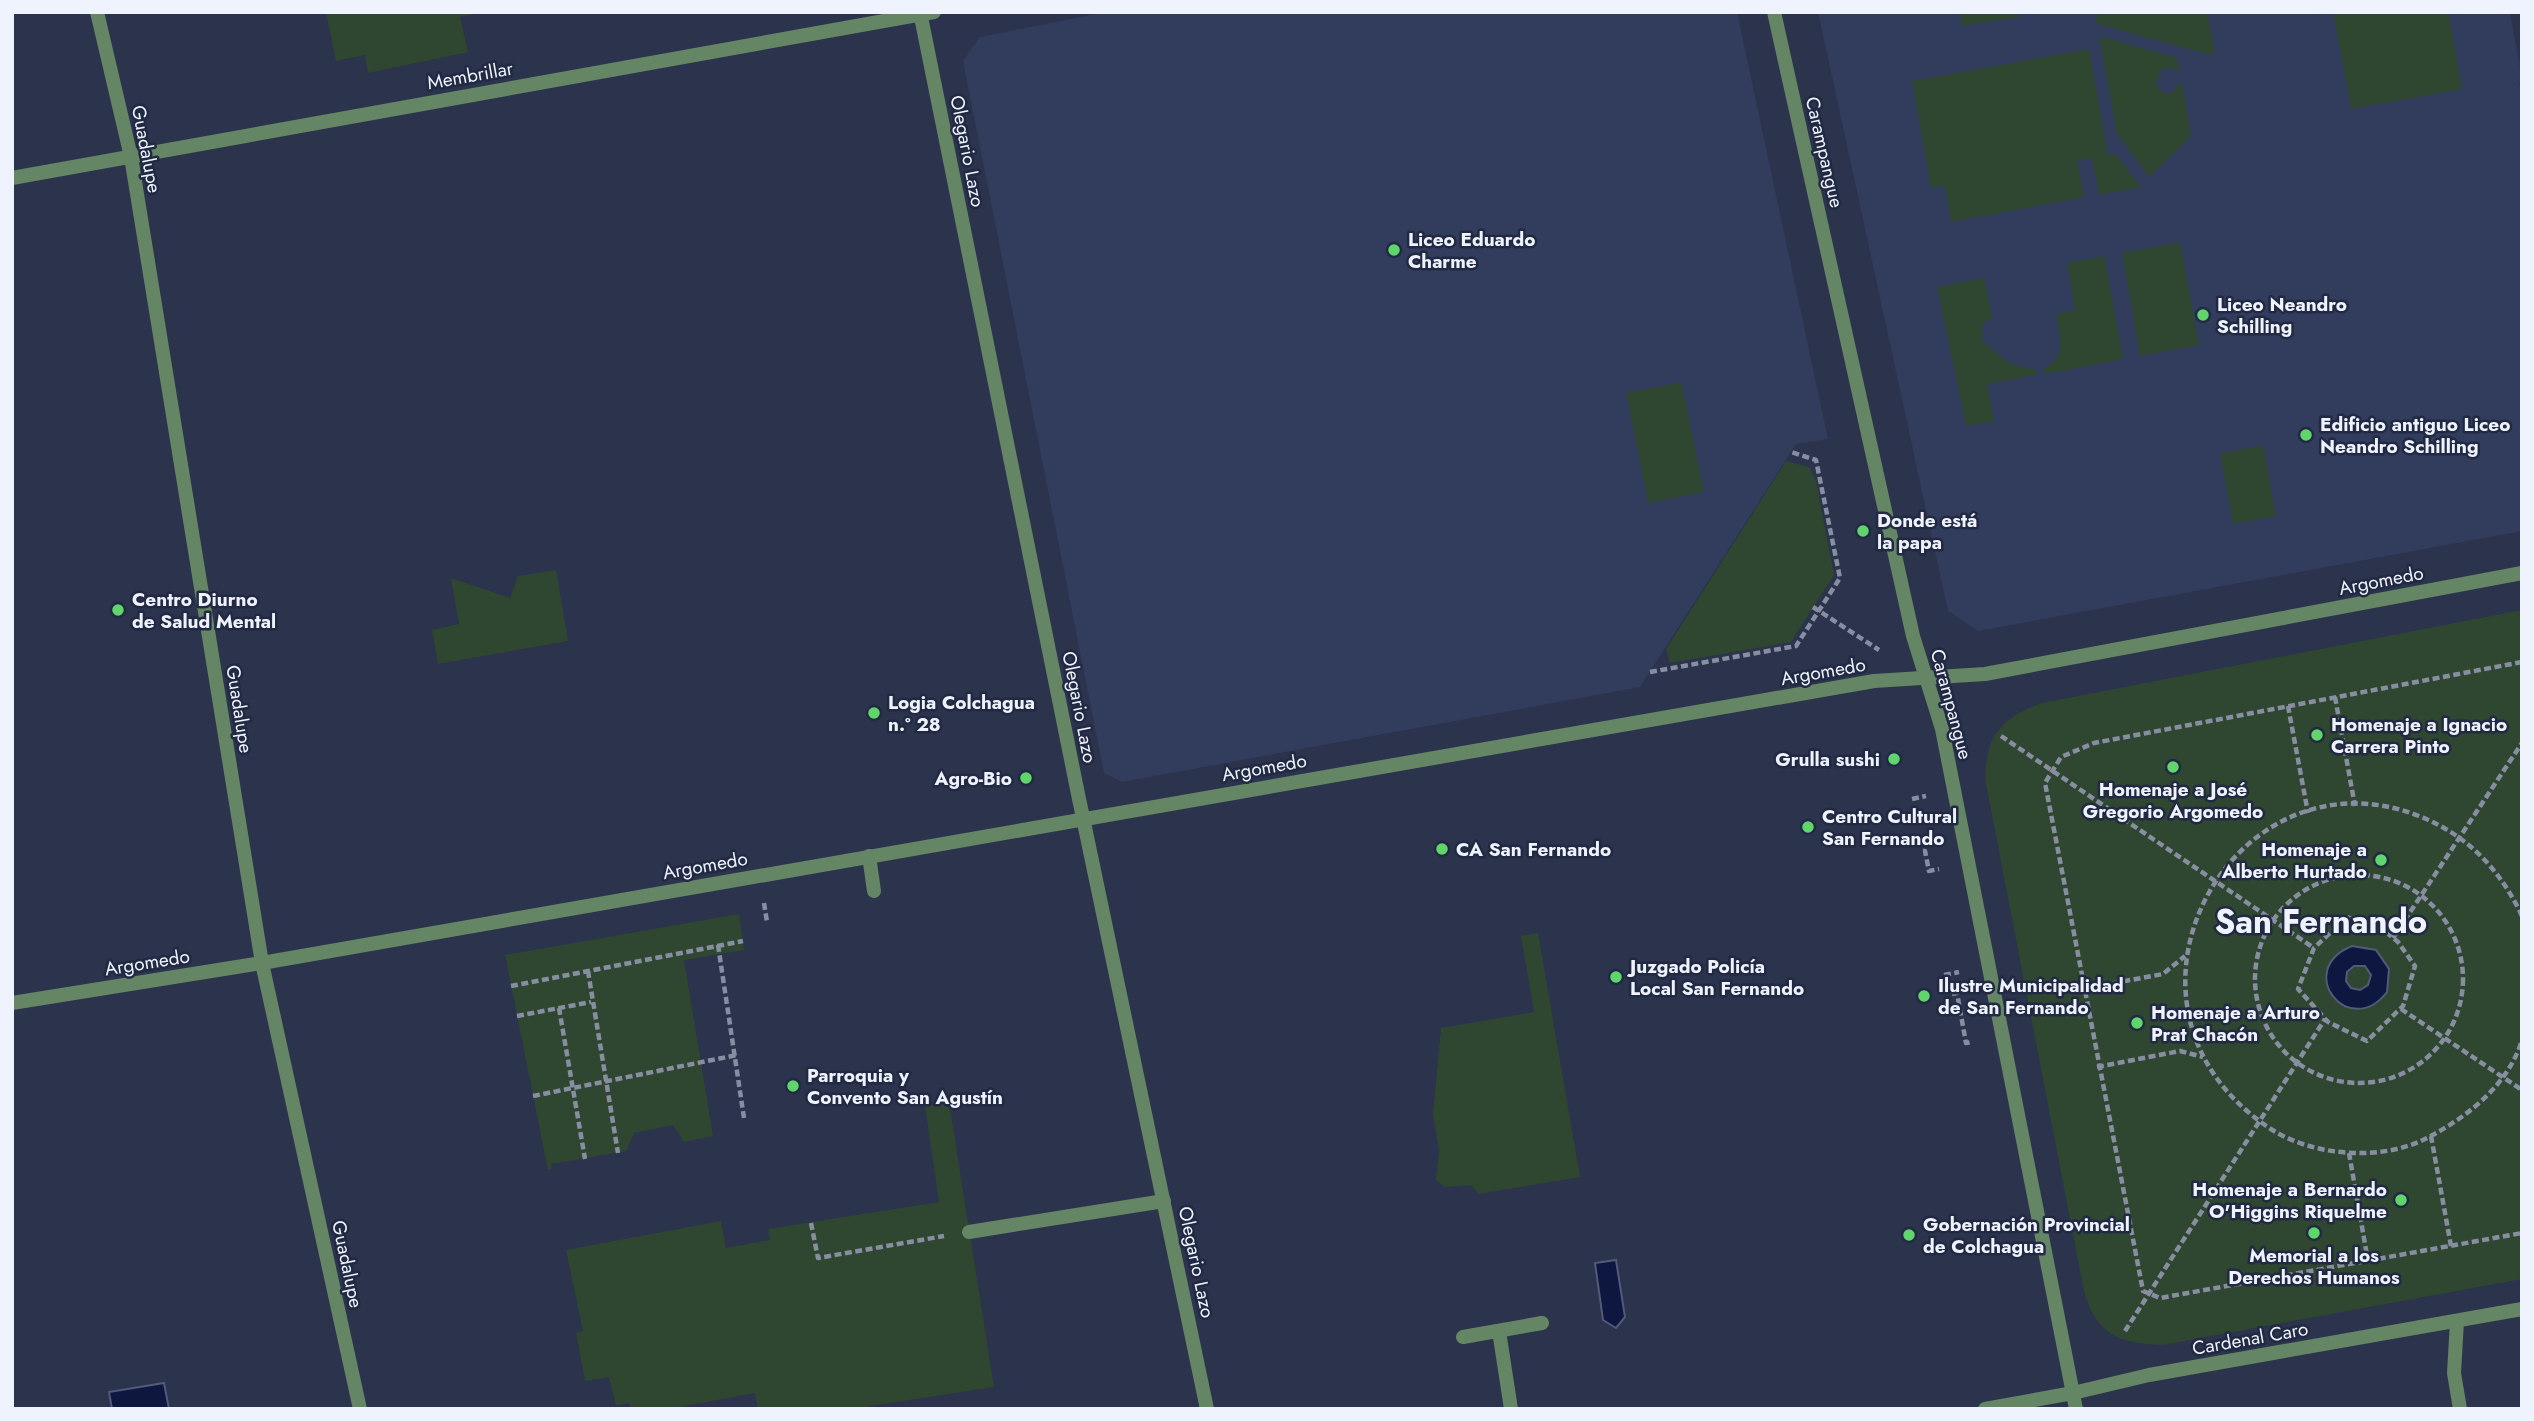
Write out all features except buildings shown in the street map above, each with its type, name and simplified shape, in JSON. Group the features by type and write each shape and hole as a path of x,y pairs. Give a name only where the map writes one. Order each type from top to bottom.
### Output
{"street":[{"name":"Guadalupe","path":"97,12 131,157 262,963 360,1409"},
{"name":"Carampangue","path":"1774,12 1913,636 1942,729 2076,1409"},
{"name":"Membrillar","path":"12,178 925,13"},
{"name":"Olegario Lazo","path":"925,13 1083,818 1207,1409"},
{"name":"Argomedo","path":"12,1003 262,963 1874,681 1985,674 2522,573"},
{"path":"869,856 874,891"},
{"path":"969,1232 1164,1201"},
{"name":"Cardenal Caro","path":"1986,1409 2073,1394 2149,1376 2522,1309"},
{"path":"2457,1321 2454,1373 2460,1409"},
{"path":"1462,1337 1542,1323"},
{"path":"1499,1331 1511,1409"}],"path":[{"path":"1650,672 1796,646 1840,578 1816,460 1791,452"},
{"path":"1813,607 1879,650"},
{"path":"2522,662 2094,743 2062,757 2045,783 2140,1284 2148,1295 2160,1298 2522,1233"},
{"path":"2335,697 2355,806"},
{"path":"2288,706 2308,813"},
{"path":"2001,736 2314,948"},
{"path":"2393,938 2522,743"},
{"path":"1912,799 1926,796"},
{"path":"2522,916 2507,886 2487,860 2460,837 2405,811 2355,806 2308,813 2286,820 2262,835 2240,852 2215,881 2198,911 2187,954 2184,983 2189,1019 2203,1057 2219,1085 2275,1132 2309,1146 2349,1153 2381,1152 2417,1143 2450,1127 2479,1105 2503,1077 2522,1040"},
{"path":"1923,851 1926,850 1929,871 1940,869"},
{"path":"2347,875 2390,879 2422,895 2443,916 2461,955 2462,998 2455,1021 2445,1038 2424,1060 2403,1073 2380,1081 2355,1083 2331,1080 2297,1062 2272,1037 2260,1015 2255,991 2260,944 2273,920 2285,905 2304,890 2347,875"},
{"path":"2347,917 2385,931 2415,966 2401,1009 2367,1041 2325,1019 2298,989 2314,948 2347,917"},
{"path":"511,986 743,942"},
{"path":"718,945 744,1118"},
{"path":"2082,989 2163,974 2187,954"},
{"path":"588,971 618,1153"},
{"path":"1944,975 1959,972"},
{"path":"1952,994 1957,993 1966,1043 1973,1042"},
{"path":"517,1016 591,1002"},
{"path":"559,1008 585,1159"},
{"path":"2401,1009 2522,1090"},
{"path":"2125,1331 2325,1019"},
{"path":"2097,1066 2180,1051 2203,1057"},
{"path":"533,1096 736,1055"},
{"path":"2431,1136 2451,1246"},
{"path":"2349,1153 2368,1261"},
{"path":"811,1223 818,1258 969,1232"}],"shaded area":[{"name":"Liceo Eduardo Charme","path":"1106,12 1737,12 1828,439 1796,444 1640,687 1122,782 1104,773 963,61 980,37"},
{"name":"Liceo Neandro Schilling","path":"1818,12 2510,12 2522,78 2519,83 2522,99 2522,531 1978,631 1948,611"},
{"path":"2352,946 2376,950 2389,969 2387,992 2372,1005 2357,1009 2344,1005 2333,996 2327,984 2327,970 2335,957","holes":["2354,966 2365,966 2371,975 2368,985 2360,990 2351,988 2346,981 2347,972"]},
{"path":"1616,1260 1625,1317 1616,1328 1603,1320 1595,1263"},
{"path":"164,1383 169,1409 112,1409 109,1392"}],"green space":[{"path":"326,12 483,12 460,17 468,52 368,73 365,55 336,61"},
{"path":"1960,12 2018,12 2019,17 1962,26"},
{"path":"2099,12 2207,12 2215,53 2207,54 2094,23"},
{"path":"2333,12 2448,12 2462,89 2351,109"},
{"path":"2099,36 2177,58 2180,71 2169,68 2161,70 2156,84 2161,91 2169,94 2182,83 2191,136 2149,177 2117,134"},
{"path":"2089,49 2108,155 2116,154 2141,187 2099,195 2092,158 2077,161 2084,197 1951,222 1945,186 1931,188 1912,81"},
{"path":"2180,242 2199,345 2140,356 2122,253"},
{"path":"2104,256 2123,359 2045,374 2044,368 2052,364 2059,352 2060,337 2056,314 2075,310 2067,263"},
{"path":"1984,278 1992,317 1982,324 1982,341 2009,363 2036,370 2037,375 1987,384 1994,421 1966,426 1937,287"},
{"path":"1681,382 1704,492 1648,503 1626,393"},
{"path":"2263,445 2276,516 2233,524 2220,454"},
{"path":"1786,461 1809,467 1816,481 1834,575 1791,642 1670,663 1666,649"},
{"path":"556,570 568,641 438,664 432,630 459,624 451,578 510,598 518,576"},
{"path":"2522,610 2522,1279 2162,1345 2133,1342 2111,1334 2095,1318 2084,1291 1986,784 1991,742 2005,723 2015,715 2042,703"},
{"path":"739,914 744,950 684,960 713,1136 684,1142 673,1125 634,1133 626,1151 551,1164 552,1169 548,1170 505,955"},
{"path":"1538,933 1580,1177 1479,1194 1471,1185 1445,1187 1436,1180 1439,1150 1433,1114 1441,1028 1534,1012 1521,936"},
{"path":"949,1102 994,1387 851,1409 758,1409 755,1393 669,1409 631,1409 629,1403 616,1406 609,1377 585,1381 576,1333 583,1331 566,1250 721,1221 726,1248 770,1240 768,1229 939,1202 925,1106"}],"place":[{"name":"Liceo Eduardo Charme","path":"1394,250"},
{"name":"Liceo Neandro Schilling","path":"2203,315"},
{"name":"Edificio antiguo Liceo Neandro Schilling","path":"2306,435"},
{"name":"Donde está la papa","path":"1863,531"},
{"name":"Centro Diurno de Salud Mental","path":"118,610"},
{"name":"Logia Colchagua n.° 28","path":"874,713"},
{"name":"Homenaje a Ignacio Carrera Pinto","path":"2317,735"},
{"name":"Grulla sushi","path":"1894,759"},
{"name":"Homenaje a José Gregorio Argomedo","path":"2173,767"},
{"name":"Agro-Bio","path":"1026,778"},
{"name":"Centro Cultural San Fernando","path":"1808,827"},
{"name":"CA San Fernando","path":"1442,849"},
{"name":"Homenaje a Alberto Hurtado","path":"2381,860"},
{"name":"Juzgado Policía Local San Fernando","path":"1616,977"},
{"name":"Ilustre Municipalidad de San Fernando","path":"1924,996"},
{"name":"Homenaje a Arturo Prat Chacón","path":"2137,1023"},
{"name":"Parroquia y Convento San Agustín","path":"793,1086"},
{"name":"Homenaje a Bernardo O'Higgins Riquelme","path":"2401,1200"},
{"name":"Memorial a los Derechos Humanos","path":"2314,1233"},
{"name":"Gobernación Provincial de Colchagua","path":"1909,1235"}],"district":[{"name":"San Fernando","path":"2321,921"}]}
